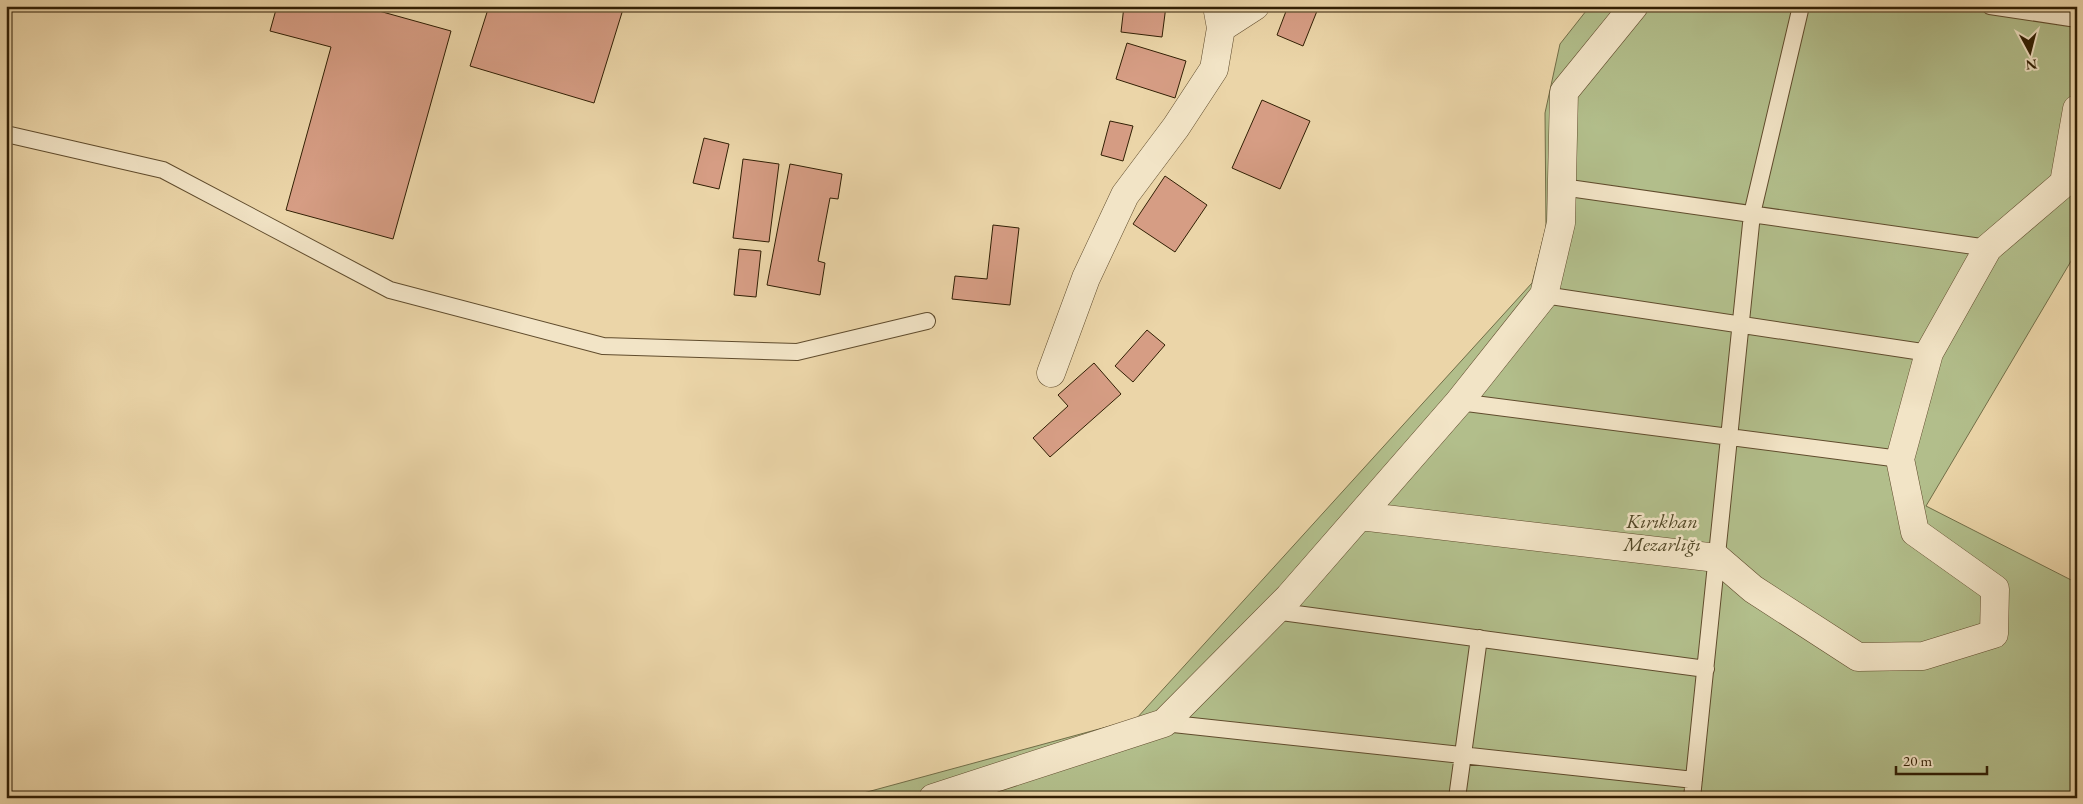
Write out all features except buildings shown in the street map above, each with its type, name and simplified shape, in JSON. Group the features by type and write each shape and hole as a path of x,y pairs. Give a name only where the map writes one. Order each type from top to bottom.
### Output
{"street":[{"path":"1051,373 1086,278 1125,195 1176,127 1214,68 1219,17 1255,6"},
{"path":"933,798 1164,723 1289,597 1459,402 1544,296 1561,223 1564,92 1634,6"},
{"path":"1360,516 1717,558 1753,589 1858,657 1923,656 1994,634 1995,589 1915,532 1900,459 1929,353 1988,248 2064,183 2077,109"}],"lane":[{"path":"1692,798 1752,214 1802,6"},
{"path":"1990,6 2077,19"},
{"path":"6,134 163,170 390,290 603,346 797,352 927,321"},
{"path":"1562,187 1988,248"},
{"path":"1544,296 1929,353"},
{"path":"1459,402 1900,459"},
{"path":"1274,611 1706,669"},
{"path":"1457,798 1479,638"},
{"path":"1164,723 1694,780"}],"green space":[{"name":"Kırıkhan Mezarlığı","path":"1590,6 2077,6 2077,251 1926,506 2077,583 2077,798 845,798 1136,719 1532,283 1546,227 1545,113 1560,44"}]}
